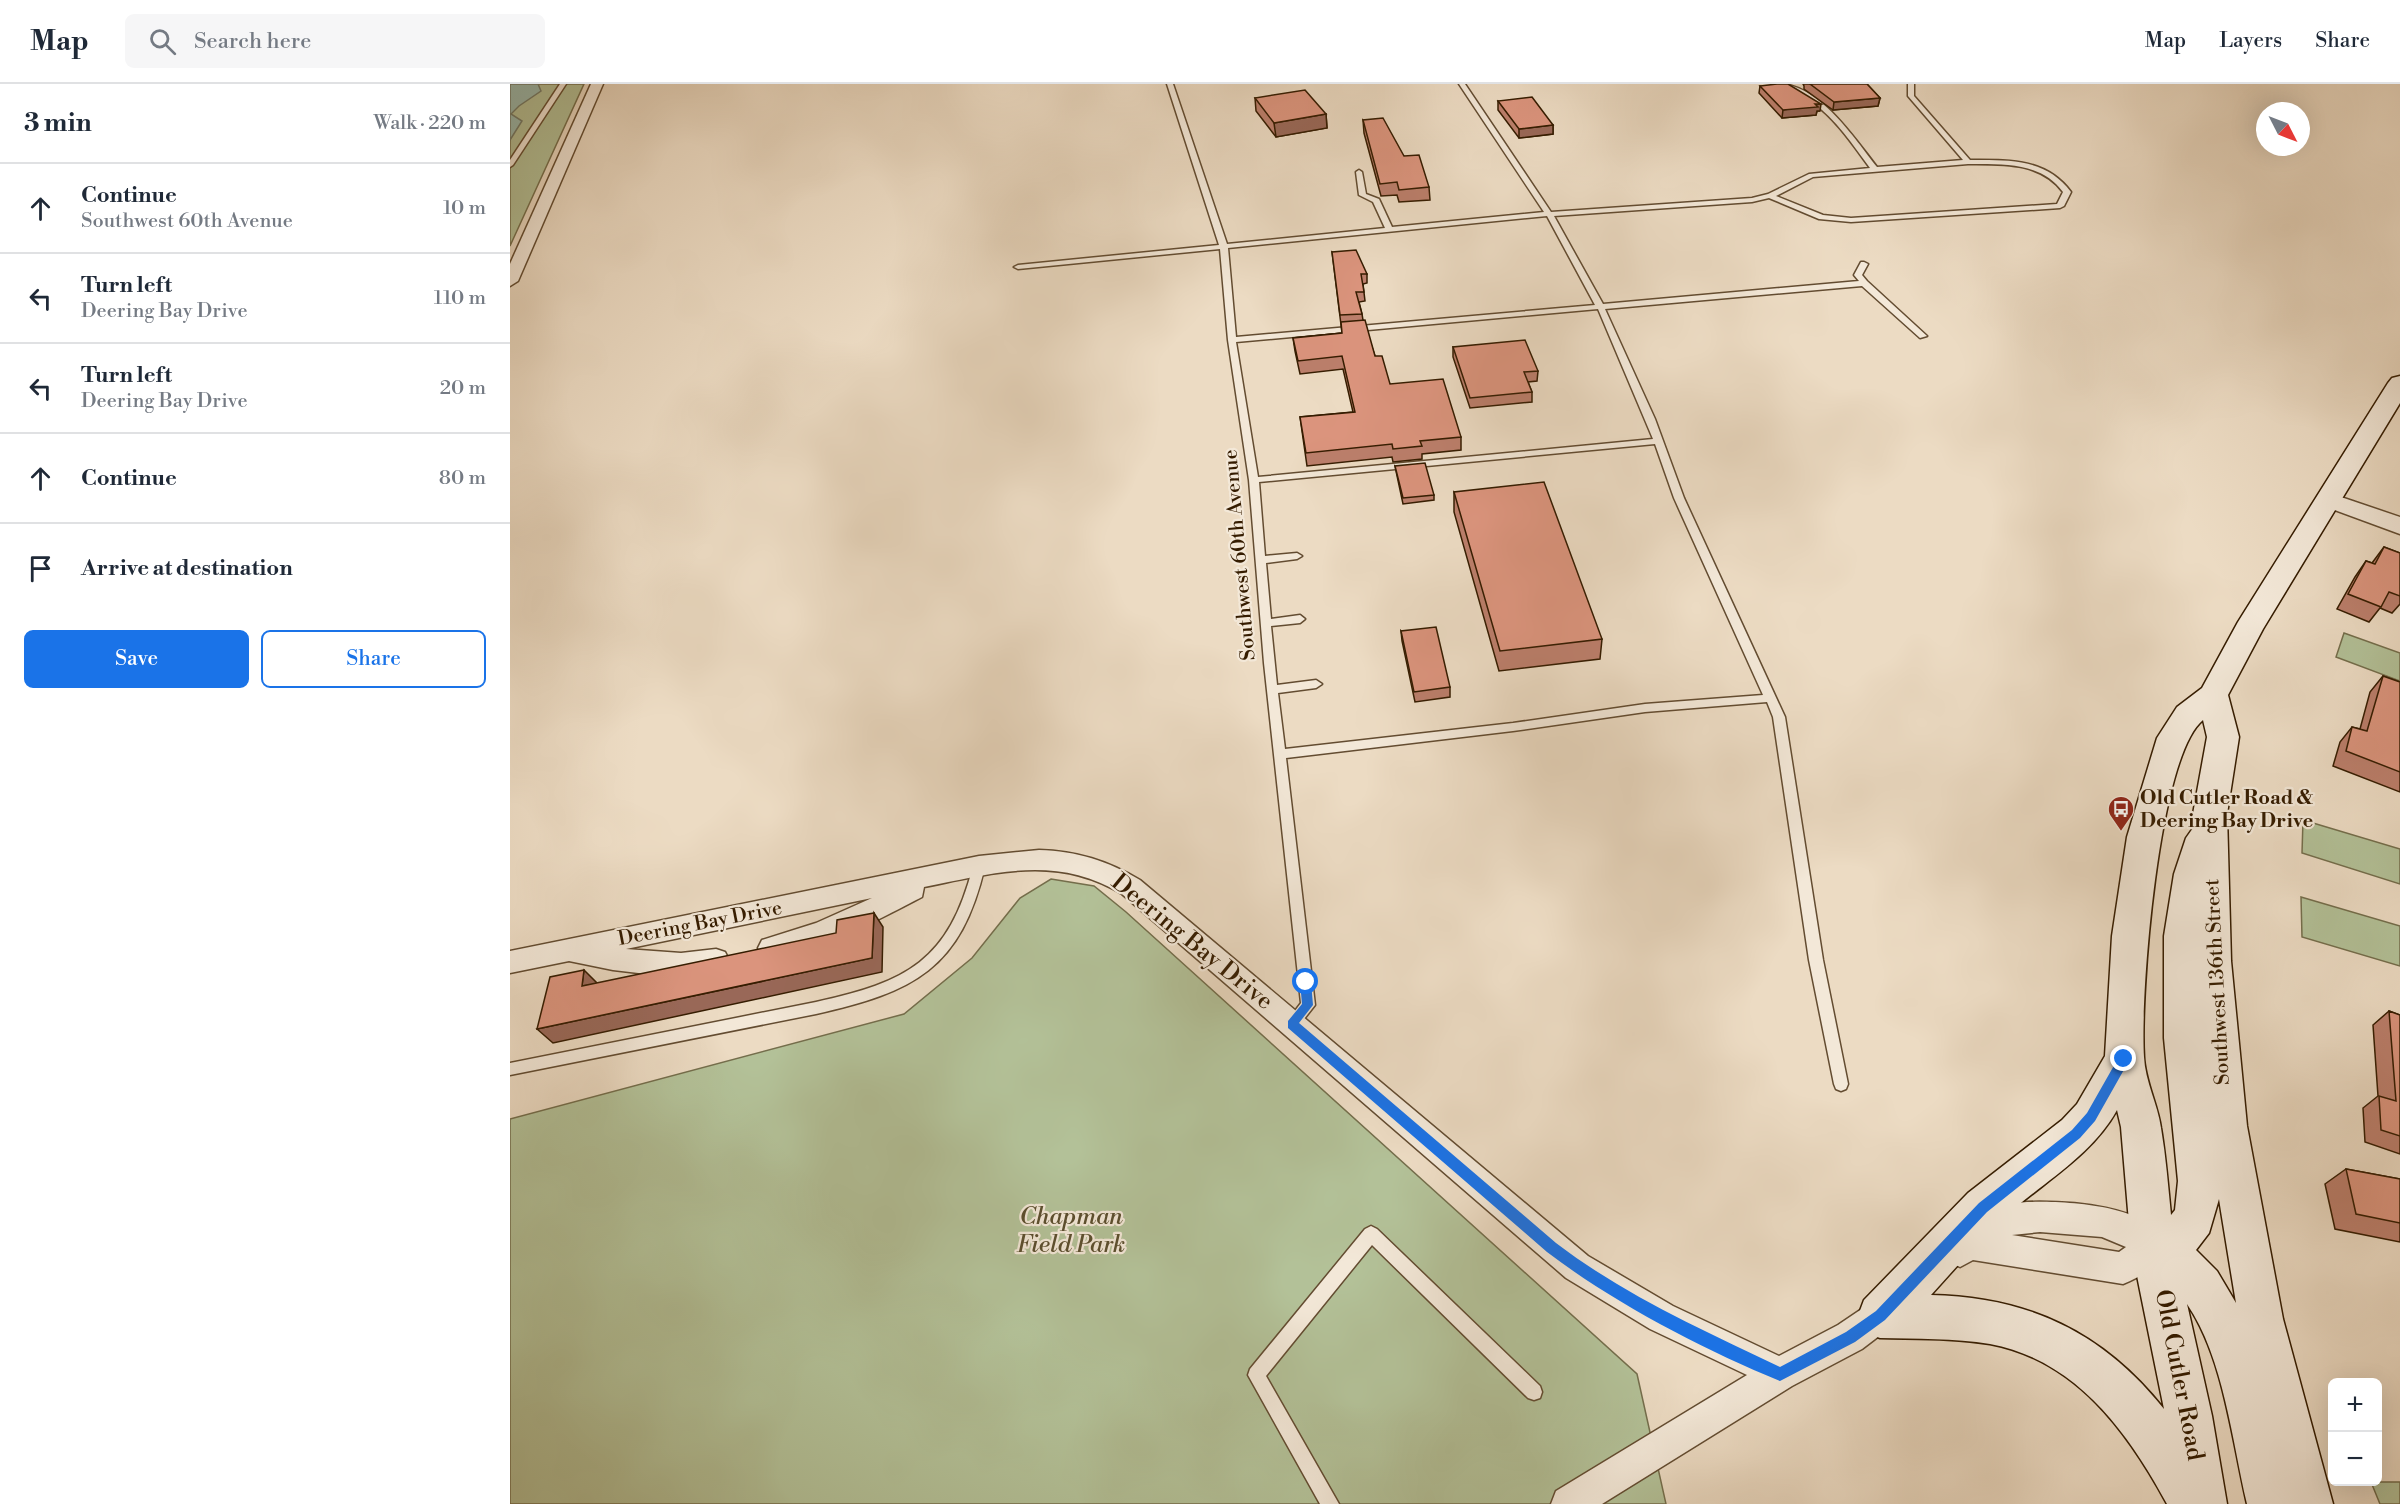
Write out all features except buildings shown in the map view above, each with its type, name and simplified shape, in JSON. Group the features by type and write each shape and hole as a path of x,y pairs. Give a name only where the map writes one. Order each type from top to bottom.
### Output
{"main road":[{"path":"2271,1504 2233,1355 2216,1312 2192,1276 2153,1246 2141,1127 2124,1059 2130,936 2144,837 2163,765 2173,738 2188,715 2213,695 2248,629 2400,383"},
{"name":"Southwest 136th Street","path":"2213,695 2223,737 2210,814 2213,961 2219,1052 2236,1183 2261,1319 2309,1504"},
{"path":"2153,1246 2179,1238 2196,1212 2199,1189 2184,1051 2181,954 2189,886 2210,814"},
{"path":"1881,1316 1983,1208 2076,1134 2091,1117 2124,1059"},
{"name":"Old Cutler Road","path":"2153,1246 2188,1416 2203,1504"},
{"path":"1881,1316 1991,1322 2025,1331 2069,1352 2103,1376 2136,1411 2151,1430 2194,1504"}],"street":[{"path":"510,281 597,84"},
{"path":"2329,500 2400,526"},
{"name":"Deering Bay Drive","path":"510,962 979,866 1053,859 1081,863 1107,872 1142,896 1574,1265 1650,1311 1780,1374"},
{"name":"Deering Bay Drive","path":"564,951 658,965 693,965 799,942 845,923 942,875"},
{"path":"1569,1504 1780,1374 1850,1337 1881,1316 1968,1244 2013,1218 2054,1216 2118,1227 2153,1246 2123,1268 1968,1244"}],"lane":[{"path":"510,165 563,84"},
{"name":"Southwest 60th Avenue","path":"1170,84 1224,247 1232,340 1254,480 1265,622 1308,1005 1292,1024"},
{"path":"1462,84 1549,214 1601,308 1651,419 1679,498 1779,717 1816,960 1841,1084"},
{"path":"1782,84 1804,92 1824,105 1874,168"},
{"path":"1911,84 1911,96 1968,162"},
{"path":"1018,267 1549,214 1752,200 1770,196 1811,174 1874,168 2006,162 2047,172 2061,182 2067,192 2060,206 1851,220 1822,217 1770,196"},
{"path":"1359,172 1363,195 1376,201 1390,230"},
{"path":"1864,264 1858,274 1864,283 1923,336"},
{"path":"1232,340 1864,283"},
{"path":"1254,480 1658,441"},
{"path":"1260,560 1297,555"},
{"path":"1265,622 1300,619"},
{"path":"1272,690 1316,684"},
{"path":"1279,754 1513,727 1645,708 1771,698"},
{"path":"510,1069 786,1013 881,991 909,978 945,947 966,913 979,866"},
{"path":"1330,1504 1256,1375 1371,1234 1534,1392"}],"green space":[{"path":"510,84 584,84 510,246"},
{"path":"2344,633 2400,653 2400,681 2336,657"},
{"path":"2303,820 2400,849 2400,884 2302,853"},
{"name":"Chapman Field Park","path":"1051,879 1094,886 1126,912 1637,1374 1666,1504 510,1504 510,1119 904,1014 972,958 1020,898"},
{"path":"2301,897 2400,926 2400,966 2302,937"},
{"path":"2382,1482 2400,1482 2400,1504 2380,1504 2373,1486 2382,1486"}],"water":[{"path":"510,84 538,84 541,91 511,114 522,121 510,140"}],"place":[{"name":"Old Cutler Road & Deering Bay Drive","path":"2121,832"}],"route":[{"path":"1306,982 1308,1005 1292,1024 1551,1247 1582,1271 1650,1311 1780,1374 1850,1337 1881,1316 1983,1208 2076,1134 2091,1117 2124,1059"}]}
